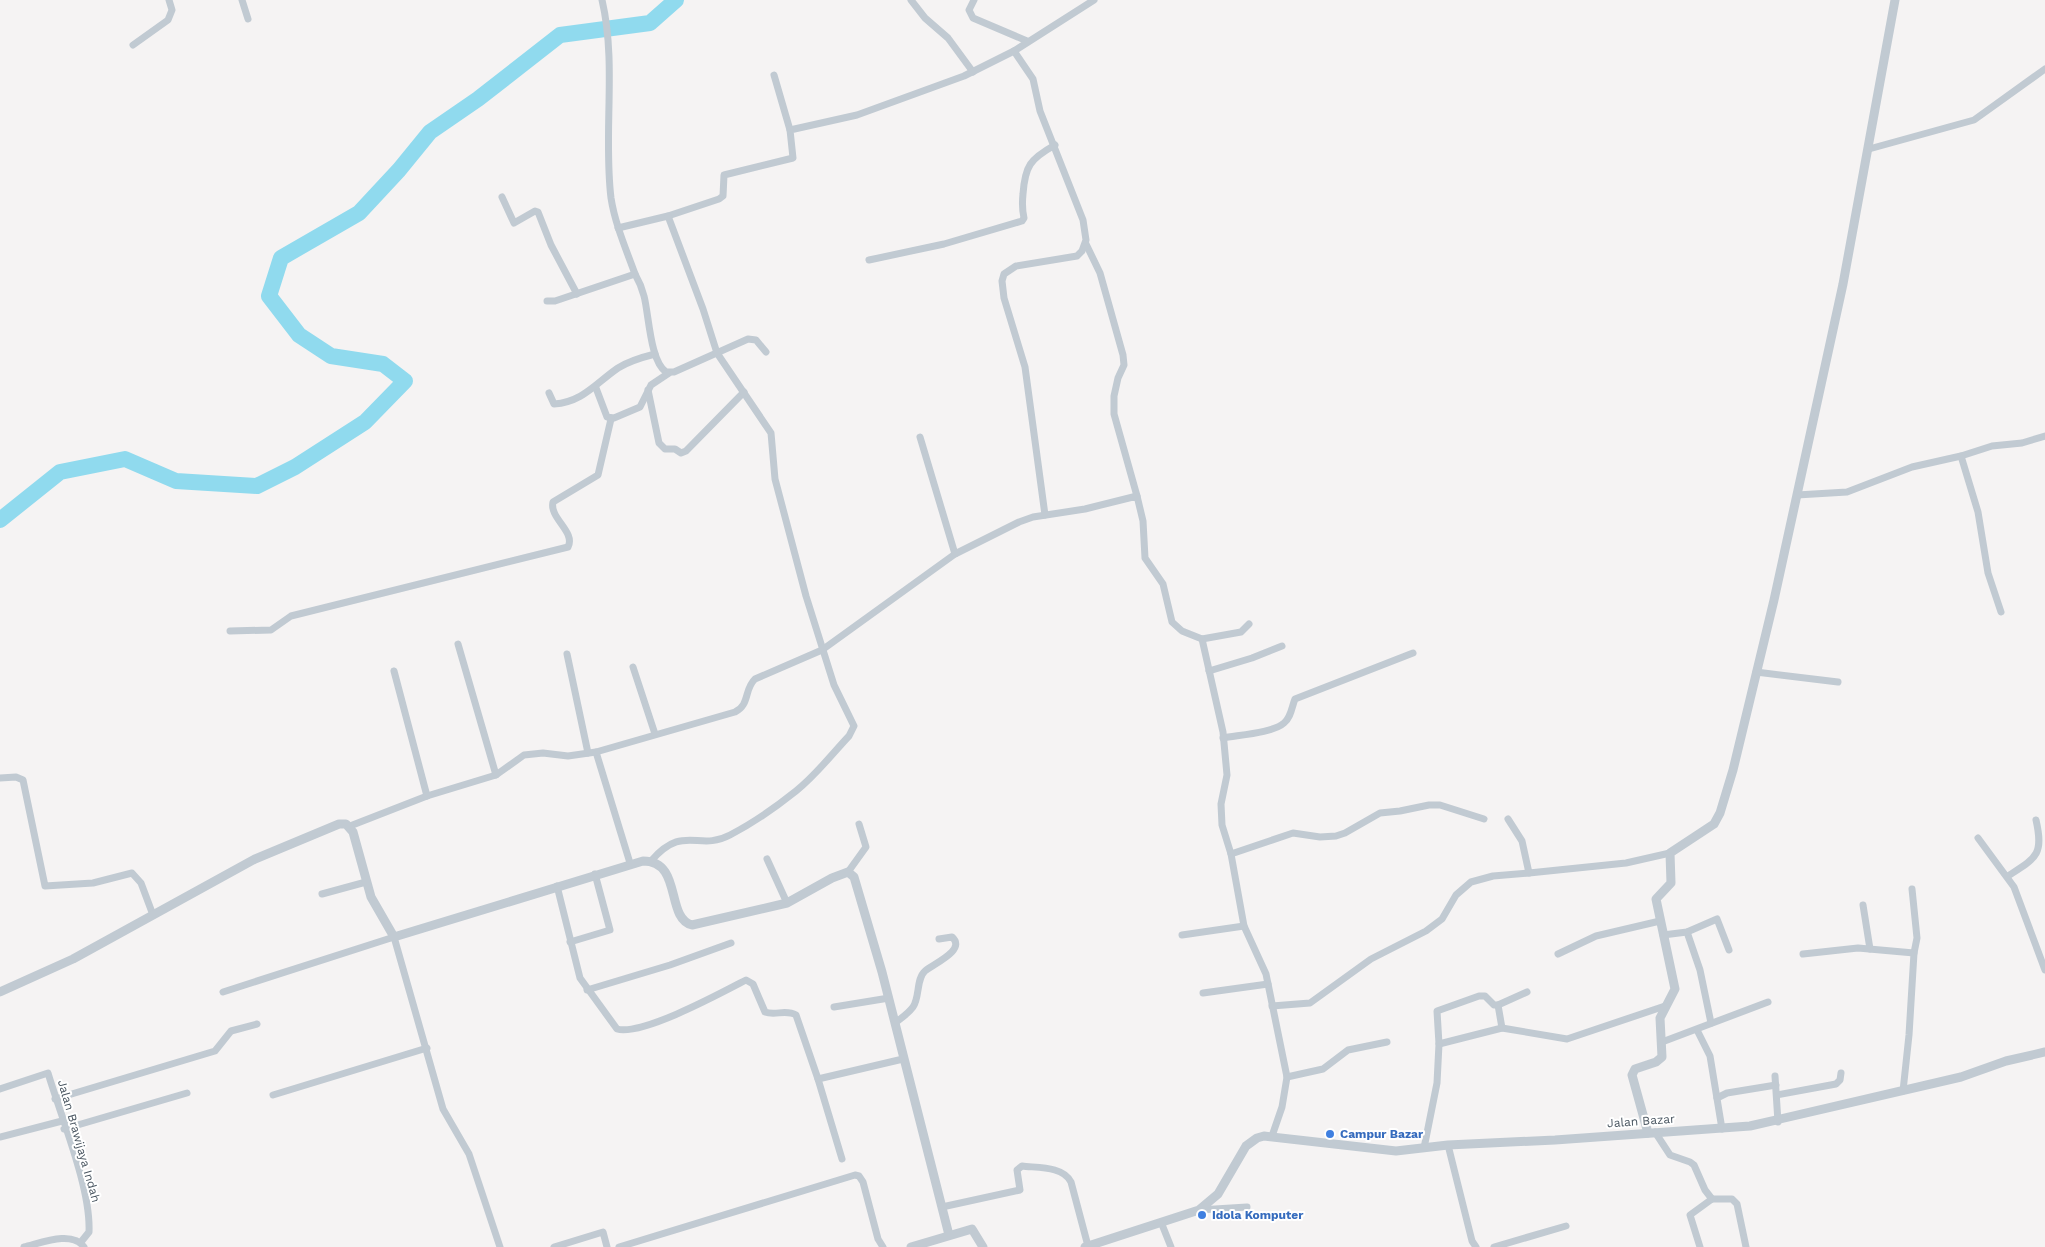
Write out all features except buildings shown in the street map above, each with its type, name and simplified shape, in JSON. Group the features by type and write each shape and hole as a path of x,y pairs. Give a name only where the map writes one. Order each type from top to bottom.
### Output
{"street":[{"path":"133,45 168,20 172,10 169,0"},
{"path":"242,0 248,19"},
{"path":"602,0 608,41 610,187 618,228 644,298 655,354 659,365 669,373"},
{"path":"912,0 925,18 948,38 973,72"},
{"path":"974,0 969,10 973,18 1027,41"},
{"path":"790,130 857,115 973,72 1014,51 1094,0"},
{"path":"1272,1006 1310,1003 1371,959 1426,931 1442,919 1456,895 1471,882 1493,876 1626,862 1670,853 1710,829 1717,819 1733,770 1843,284 1894,0"},
{"path":"1014,51 1033,79 1040,111 1083,220 1086,244 1100,273 1123,355 1124,365 1118,378 1114,396 1114,414 1143,521 1145,558 1163,584 1172,622 1182,631 1202,640 1241,632 1249,624"},
{"path":"1868,149 1974,120 2045,69"},
{"path":"618,228 668,216 722,198 724,175 792,159 794,156 790,130 774,75"},
{"path":"869,260 944,244 1022,221 1024,218 1022,204 1023,181 1028,166 1039,154 1055,145"},
{"path":"502,197 514,223 535,211 538,212 551,245 577,294"},
{"path":"651,861 663,847 675,841 717,839 733,834 797,790 850,736 854,723 834,685 822,650 775,479 771,433 716,353 703,309 668,216"},
{"path":"1045,515 1025,367 1004,298 1002,281 1009,269 1068,259 1077,256 1086,244"},
{"path":"547,301 556,301 635,274"},
{"path":"611,419 640,407 645,400 648,390 669,373 752,338 766,352"},
{"path":"549,393 552,403 576,400 596,388 619,368 655,354"},
{"path":"596,388 605,413 611,419"},
{"path":"648,390 659,443 665,449 675,449 682,453 744,392"},
{"path":"230,631 271,630 291,616 568,547 569,538 553,511 553,502 598,475 611,419"},
{"path":"1797,494 1847,492 1912,466 1961,456 1992,446 2022,443 2045,436"},
{"path":"920,437 955,554"},
{"path":"1961,456 1978,512 1988,572 2001,612"},
{"path":"0,992 73,959 255,859 339,824 350,826 427,796 496,775 524,755 532,753 568,756 592,753 740,710 746,701 750,684 755,679 822,650 955,554 1019,522 1045,515 1085,509 1137,496"},
{"path":"1202,640 1223,738 1227,775 1220,814 1231,854 1244,926 1252,946 1261,960 1268,984 1287,1077 1282,1107 1272,1136"},
{"path":"458,644 496,775"},
{"path":"1209,671 1252,658 1282,646"},
{"path":"1223,738 1284,724 1289,718 1296,699 1413,653"},
{"path":"566,654 592,753 630,863"},
{"path":"633,667 655,734"},
{"path":"394,671 427,796"},
{"path":"1756,672 1838,682"},
{"path":"0,778 16,776 23,780 44,886 93,882 132,873 141,883 153,915"},
{"path":"1231,854 1293,834 1320,838 1336,836 1346,833 1380,813 1400,811 1429,804 1440,805 1484,819"},
{"path":"1508,819 1522,841 1529,873"},
{"path":"2008,876 2034,859 2038,854 2040,836 2036,820"},
{"path":"223,992 630,863 651,861 658,864 666,872 682,919 688,924 697,925 786,903 832,878 848,872 866,846 859,824"},
{"path":"350,826 356,840 366,882 379,913 394,937 443,1109 469,1154 500,1247"},
{"path":"1978,838 2008,876 2024,910 2045,970"},
{"path":"1670,853 1671,883 1656,899 1675,993 1665,1006 1660,1018 1663,1051 1660,1060 1635,1069 1632,1075 1651,1132 1670,1155 1694,1165 1705,1190 1712,1199"},
{"path":"767,859 786,903"},
{"path":"848,872 854,877 889,998 949,1235"},
{"path":"570,942 610,930 595,874"},
{"path":"322,894 366,882"},
{"path":"557,886 580,978 614,1026 624,1030 682,1011 749,980 765,1012 770,1014 788,1012 796,1015 842,1159"},
{"path":"1903,1091 1914,954 1917,938 1912,888"},
{"path":"1863,905 1870,949"},
{"path":"1663,935 1687,932 1717,919 1729,950"},
{"path":"1558,954 1596,936 1660,921"},
{"path":"1182,934 1244,926"},
{"path":"1687,932 1700,970 1711,1023"},
{"path":"895,1023 913,1007 922,974 952,953 956,943 955,938 939,939"},
{"path":"587,990 670,965 731,943"},
{"path":"1803,954 1858,948 1914,954"},
{"path":"1203,992 1268,984"},
{"path":"1424,1148 1437,1083 1439,1044 1436,1013 1438,1010 1480,996 1484,996 1494,1005 1498,1005 1527,992"},
{"path":"834,1007 889,998"},
{"path":"1662,1042 1768,1002"},
{"path":"1498,1005 1502,1028"},
{"path":"1439,1044 1502,1028 1567,1039 1665,1006"},
{"path":"55,1099 215,1051 231,1031 257,1024"},
{"path":"1697,1030 1710,1056 1722,1129"},
{"path":"1287,1077 1323,1069 1335,1062 1348,1050 1387,1042"},
{"path":"273,1096 427,1048"},
{"name":"Jalan Bazar","path":"1199,1210 1218,1194 1239,1156 1251,1141 1264,1136 1380,1151 1448,1145 1722,1129 1778,1122 1961,1077 2006,1061 2045,1052"},
{"path":"818,1079 903,1059"},
{"path":"1776,1095 1836,1084 1840,1080 1840,1073"},
{"name":"Jalan Brawijaya Indah","path":"0,1089 48,1074 87,1208 89,1228 83,1242"},
{"path":"1775,1076 1778,1122"},
{"path":"1717,1098 1728,1093 1776,1085"},
{"path":"0,1137 63,1125 187,1093"},
{"path":"1448,1145 1472,1241 1476,1247"},
{"path":"942,1207 1020,1190 1017,1170 1022,1166 1061,1171 1068,1176 1086,1247 1199,1210 1247,1207"},
{"path":"618,1247 854,1176 859,1176 863,1182 878,1240 883,1247"},
{"path":"1700,1247 1690,1215 1712,1199 1732,1199 1737,1204 1746,1247"},
{"path":"1162,1222 1171,1247"},
{"path":"1494,1247 1508,1245 1566,1226"},
{"path":"911,1247 972,1229 983,1247"},
{"path":"554,1247 603,1232 607,1247"},
{"path":"24,1247 70,1238 83,1242"}],"waterway":[{"path":"0,520 60,472 125,459 176,481 257,486 295,467 365,422 405,381 383,364 331,356 299,335 269,296 281,258 359,213 399,170 430,132 478,99 560,35 650,23 676,0"}],"place":[{"name":"Campur Bazar","path":"1330,1134"},
{"name":"Idola Komputer","path":"1202,1215"}]}
